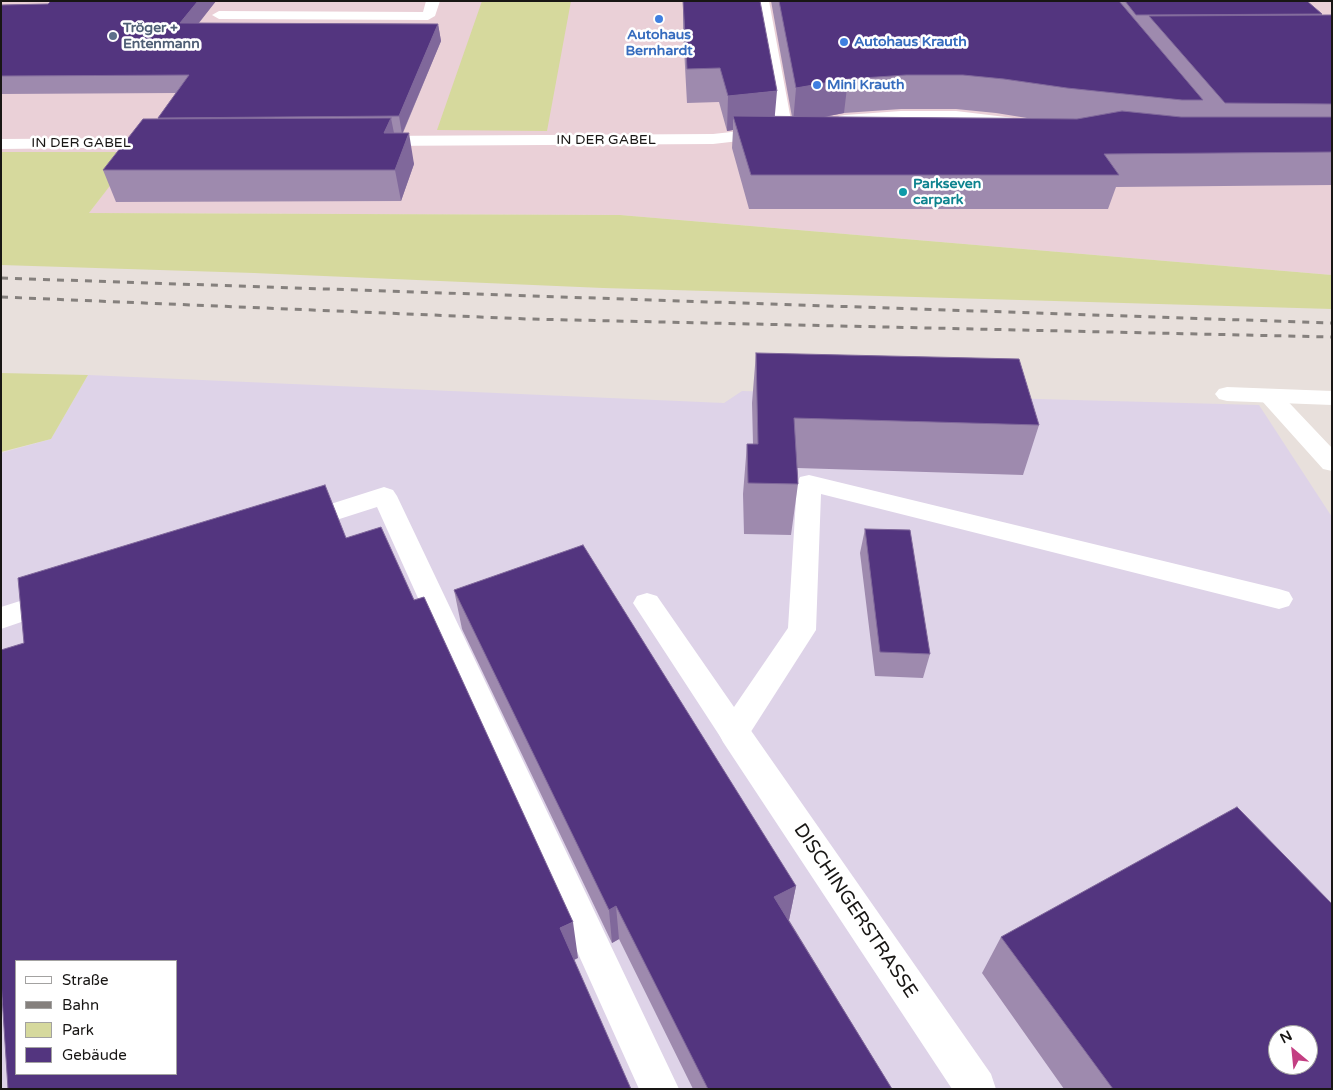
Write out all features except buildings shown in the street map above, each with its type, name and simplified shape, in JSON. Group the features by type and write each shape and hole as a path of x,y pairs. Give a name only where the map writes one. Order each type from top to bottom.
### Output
{"street":[{"path":"827,123 901,116 956,116 1031,126"},
{"name":"IN DER GABEL","path":"357,141 713,139 793,134"},
{"name":"IN DER GABEL","path":"1,144 179,143"},
{"path":"1227,394 1332,398"},
{"name":"DISCHINGERSTRASSE","path":"734,732 976,1089"}],"lane":[{"path":"219,15 428,16 433,1"},
{"path":"762,1 793,134"},
{"path":"1270,396 1332,463"},
{"path":"647,603 734,732 802,630 809,483 1279,600"},
{"path":"276,530 384,496 659,1089"},
{"path":"1,618 77,594"}],"shaded area":[{"path":"1,1 1332,1 1332,275 620,215 89,213 135,152 1,152"},
{"path":"88,375 724,403 742,391 1259,405 1332,517 1332,1089 1,1089 1,453 51,439"}],"green space":[{"path":"482,1 571,1 547,131 437,130"},
{"path":"1,152 136,152 89,213 620,215 1332,275 1332,309 603,288 254,273 1,265"},
{"path":"1,373 88,375 51,439 1,452"}],"railway":[{"path":"1,278 1332,323"},
{"path":"1,297 528,319 1332,337"}],"place":[{"name":"Autohaus Bernhardt","path":"659,19"},
{"name":"Tröger + Entenmann","path":"113,36"},
{"name":"Autohaus Krauth","path":"844,42"},
{"name":"Mini Krauth","path":"817,85"},
{"name":"Parkseven carpark","path":"903,192"}]}
